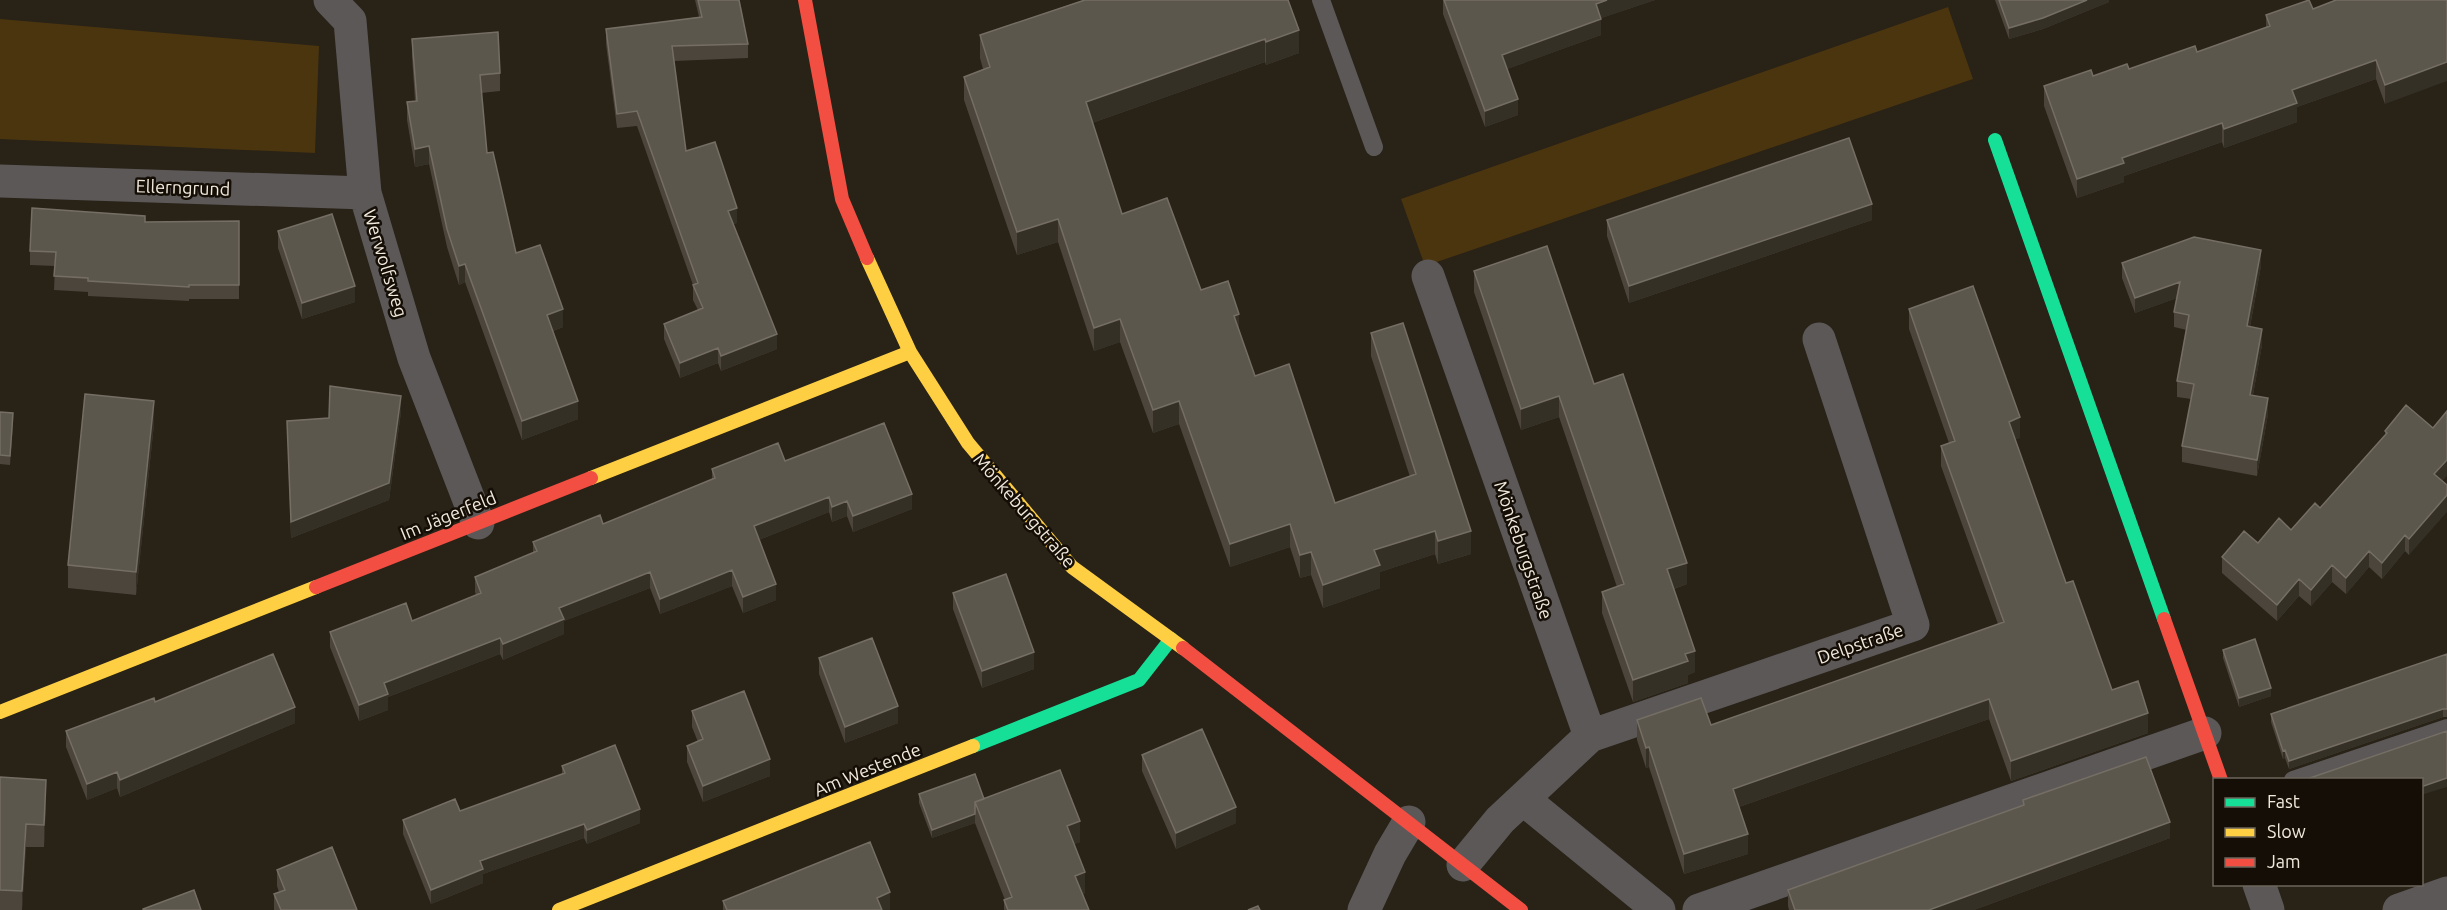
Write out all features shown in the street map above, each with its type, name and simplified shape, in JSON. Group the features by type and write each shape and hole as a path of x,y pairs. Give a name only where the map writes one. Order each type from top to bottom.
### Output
{"street":[{"name":"Werwolfsweg","path":"330,0 350,21 365,193 414,358 478,523"},
{"name":"Mönkeburgstraße","path":"806,0 842,199 890,312 910,352 968,443 1071,567 1171,639 1521,910"},
{"path":"1995,140 2220,778"},
{"name":"Ellerngrund","path":"0,181 365,193"},
{"name":"Mönkeburgstraße","path":"1428,276 1590,736"},
{"name":"Delpstraße","path":"1590,736 1913,625 1819,339"},
{"name":"Im Jägerfeld","path":"0,712 910,352"},
{"name":"Am Westende","path":"559,910 1139,680 1171,639"},
{"path":"1699,910 2205,733"},
{"path":"1463,865 1500,820 1590,736"},
{"path":"1523,799 1659,910"},
{"path":"1364,910 1390,854 1409,822"},
{"path":"2259,886 2268,910"},
{"path":"2399,910 2447,893"}],"lane":[{"path":"1321,0 1374,147"},
{"path":"2299,778 2447,728"}],"shaded area":[{"path":"1948,7 1973,79 1425,266 1401,199"},
{"path":"0,19 319,46 315,153 0,139"}],"building":[{"path":"698,0 739,0 748,44 672,46 686,151 715,142 737,208 728,211 777,334 721,356 718,348 680,363 664,324 703,308 693,285 698,283 637,111 617,114 606,29 702,17"},
{"path":"1085,0 1288,0 1299,30 1266,42 1265,39 1086,102 1122,214 1167,198 1201,290 1228,281 1239,314 1234,316 1255,376 1289,364 1335,503 1416,474 1371,333 1403,323 1471,531 1438,541 1435,531 1374,550 1380,565 1323,585 1311,552 1300,555 1290,524 1230,544 1179,401 1153,410 1120,319 1094,328 1058,219 1017,232 964,77 990,67 980,35"},
{"path":"1444,0 1607,0 1596,4 1601,19 1502,55 1518,99 1485,111"},
{"path":"1999,0 2087,0 2043,18 2009,28"},
{"path":"2309,0 2313,9 2336,0 2447,0 2447,62 2385,85 2376,60 2292,90 2297,103 2224,129 2222,123 2122,158 2124,163 2077,179 2044,86 2091,70 2093,76 2127,64 2129,69 2195,46 2197,52 2270,26 2266,15"},
{"path":"498,32 500,73 480,75 487,153 493,152 516,253 540,245 563,309 547,315 578,401 522,421 465,264 459,266 447,229 429,146 415,149 407,102 417,101 412,39"},
{"path":"1849,138 1872,204 1629,286 1607,220"},
{"path":"32,208 145,216 145,222 239,221 239,285 189,285 189,287 88,281 88,278 54,276 56,252 30,251"},
{"path":"332,214 355,286 302,303 278,231"},
{"path":"2194,237 2261,250 2247,326 2262,329 2250,395 2268,398 2257,460 2182,446 2194,384 2177,381 2189,315 2174,312 2180,282 2135,298 2122,263"},
{"path":"1547,246 1594,384 1623,374 1687,563 1667,569 1695,651 1685,654 1688,661 1633,680 1602,592 1624,584 1559,396 1521,409 1474,271"},
{"path":"1973,286 2020,417 2009,422 2066,583 2073,581 2112,690 2138,681 2148,713 2011,761 1989,699 1733,789 1748,834 1684,854 1649,747 1646,748 1637,720 1701,698 1711,725 2004,622 1941,446 1955,441 1909,309"},
{"path":"330,386 401,396 389,483 291,522 287,421 329,418"},
{"path":"85,394 154,401 136,572 68,565"},
{"path":"2406,405 2433,428 2447,411 2447,460 2434,474 2447,485 2447,495 2409,539 2405,535 2382,563 2369,551 2346,578 2332,565 2311,590 2299,579 2277,605 2222,557 2244,531 2258,543 2279,518 2291,530 2315,503 2320,508 2387,433 2385,431"},
{"path":"0,412 13,413 10,456 0,455"},
{"path":"884,423 912,494 853,516 847,501 832,507 829,497 754,526 776,584 743,597 732,570 660,599 650,572 559,608 564,619 503,644 500,638 384,683 388,694 359,705 330,632 406,603 412,621 481,593 475,577 537,551 533,542 600,515 603,524 715,478 712,469 778,443 785,461"},
{"path":"1006,574 1034,652 982,671 953,593"},
{"path":"872,638 898,706 845,727 819,658"},
{"path":"2255,639 2271,688 2239,698 2223,650"},
{"path":"273,654 295,707 120,780 117,772 87,784 66,731 154,698 155,702"},
{"path":"2447,654 2447,709 2289,761 2285,750 2283,751 2271,714"},
{"path":"744,691 770,759 703,786 687,746 703,739 692,711"},
{"path":"1202,729 1236,807 1176,833 1142,755"},
{"path":"2447,731 2447,778 2423,786 2423,778 2310,778"},
{"path":"615,745 640,809 587,830 584,824 480,861 483,869 431,890 403,820 455,799 460,811 565,773 562,766"},
{"path":"2146,757 2170,822 1929,910 1795,910 1788,890 2024,805 2023,800"},
{"path":"1060,770 1080,821 1067,826 1085,872 1075,876 1089,910 1008,910 1004,900 1012,897 975,802"},
{"path":"975,774 984,799 975,802 975,814 932,830 919,794"},
{"path":"0,777 46,780 44,825 26,824 22,891 0,890"},
{"path":"870,842 890,892 877,898 882,910 727,910 723,901"},
{"path":"332,847 357,910 281,910 274,894 285,890 277,870"},
{"path":"194,890 201,910 143,910 143,909"},
{"path":"1258,906 1260,910 1248,910"}],"traffic: fast":[{"path":"1995,140 2164,619"},
{"path":"973,746 1139,680 1171,639"}],"traffic: slow":[{"path":"867,258 910,352 968,443 1072,567 1183,648"},
{"path":"591,478 910,352"},
{"path":"0,712 316,587"},
{"path":"559,910 973,746"}],"traffic: jam":[{"path":"805,0 842,199 867,258"},
{"path":"316,587 591,478"},
{"path":"2164,619 2220,778"},
{"path":"1183,648 1521,910"}]}
